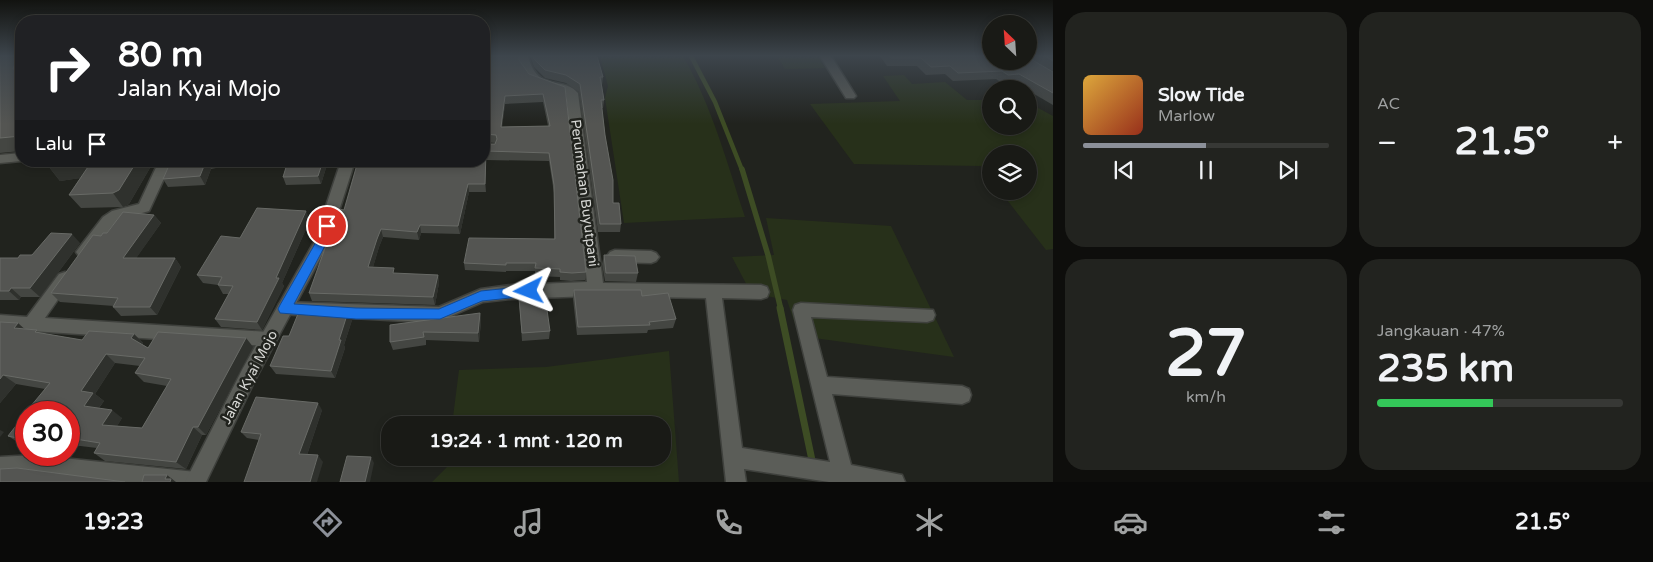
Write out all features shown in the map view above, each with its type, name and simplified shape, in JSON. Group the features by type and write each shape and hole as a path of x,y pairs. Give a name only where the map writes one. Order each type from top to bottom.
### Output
{"street":[{"name":"Perumahan Buyutpani","path":"534,78 547,86 569,90 572,93 593,256 595,284 590,289"},
{"path":"839,78 850,96"},
{"path":"0,159 15,158"},
{"path":"32,323 105,224 117,215 136,211 144,207 163,167"},
{"name":"Jalan Kyai Mojo","path":"195,482 268,339 321,242 346,167"},
{"path":"593,256 651,257"},
{"path":"285,309 356,314 440,314 481,296 511,292 590,289 761,292"},
{"path":"713,291 736,482"},
{"path":"834,472 821,385 801,310 927,315"},
{"path":"0,322 268,339"},
{"path":"821,385 962,395"},
{"path":"733,457 894,482"},
{"path":"0,467 34,466 195,482"}],"green space":[{"path":"606,78 695,78 711,115 745,217 624,223 605,98 608,86"},
{"path":"885,78 907,78 912,84 945,82 967,100 982,100 982,135 1037,135 1037,107 1053,116 1053,249 1046,250 1007,200 1037,200 1037,145 982,145 982,167 854,164 810,104 900,101"},
{"path":"766,218 891,226 954,357 799,336 787,300 751,293 732,257 774,255"},
{"path":"669,351 679,482 432,482 447,466 671,466 671,416 453,416 459,370 546,367"}],"building":[{"path":"0,78 15,78 15,137 0,138"},
{"path":"490,78 541,78 565,87 586,272 572,273 560,272 560,269 535,268 536,263 506,263 506,265 464,263 469,238 555,239 554,185 549,153 490,151 490,144 495,144 496,135 490,134","holes":["543,94 550,126 501,127 505,96"]},
{"path":"571,78 600,78 604,100 601,100 605,135 613,180 613,203 619,203 621,224 600,224 580,84"},
{"path":"1027,78 1053,78 1053,93 1037,84 1037,80"},
{"path":"88,167 133,167 119,190 113,193 69,195"},
{"path":"168,167 204,167 200,176 163,179"},
{"path":"286,167 321,167 318,176 283,177"},
{"path":"356,167 486,167 485,184 468,184 458,226 420,225 417,232 381,229 368,267 394,268 393,273 438,275 433,297 309,293 339,209 344,210"},
{"path":"257,208 306,211 276,278 279,278 257,322 215,319 233,286 218,285 222,277 197,275 221,236 240,238"},
{"path":"123,212 154,215 123,258 175,258 150,307 113,307 118,298 51,293 93,235 101,236 103,233 107,233"},
{"path":"51,233 72,234 30,288 11,288 9,291 0,291 0,258 18,258 20,255 32,255"},
{"path":"604,255 635,256 638,273 606,273"},
{"path":"574,290 641,290 642,296 668,293 676,319 649,322 650,325 578,327"},
{"path":"545,296 550,331 522,333 519,298"},
{"path":"300,309 348,312 331,371 270,366 283,336 289,336"},
{"path":"480,313 478,333 423,332 424,337 390,342 390,325"},
{"path":"0,322 18,323 14,328 37,330 35,332 82,340 89,331 134,334 131,338 148,348 158,332 246,338 198,427 193,427 176,462 94,453 100,443 80,440 80,401 35,401 50,383 3,375 0,379","holes":["106,354 145,358 135,373 171,379 142,428 102,425 112,410 84,406 93,393 81,391"]},
{"path":"256,397 318,403 299,454 318,455 310,482 244,482 261,434 241,432"},
{"path":"15,427 15,438 8,436"},
{"path":"347,456 371,457 365,482 340,482"},
{"path":"17,468 125,482 0,482 0,469"},
{"path":"144,475 167,475 165,479 171,479 170,482 142,482"}],"waterway":[{"path":"703,78 715,102 742,170"},
{"path":"742,169 768,255 781,310"},
{"path":"780,308 813,465"}],"route":[{"path":"327,226 321,242 285,309 356,314 440,314 481,296 529,291"}]}
